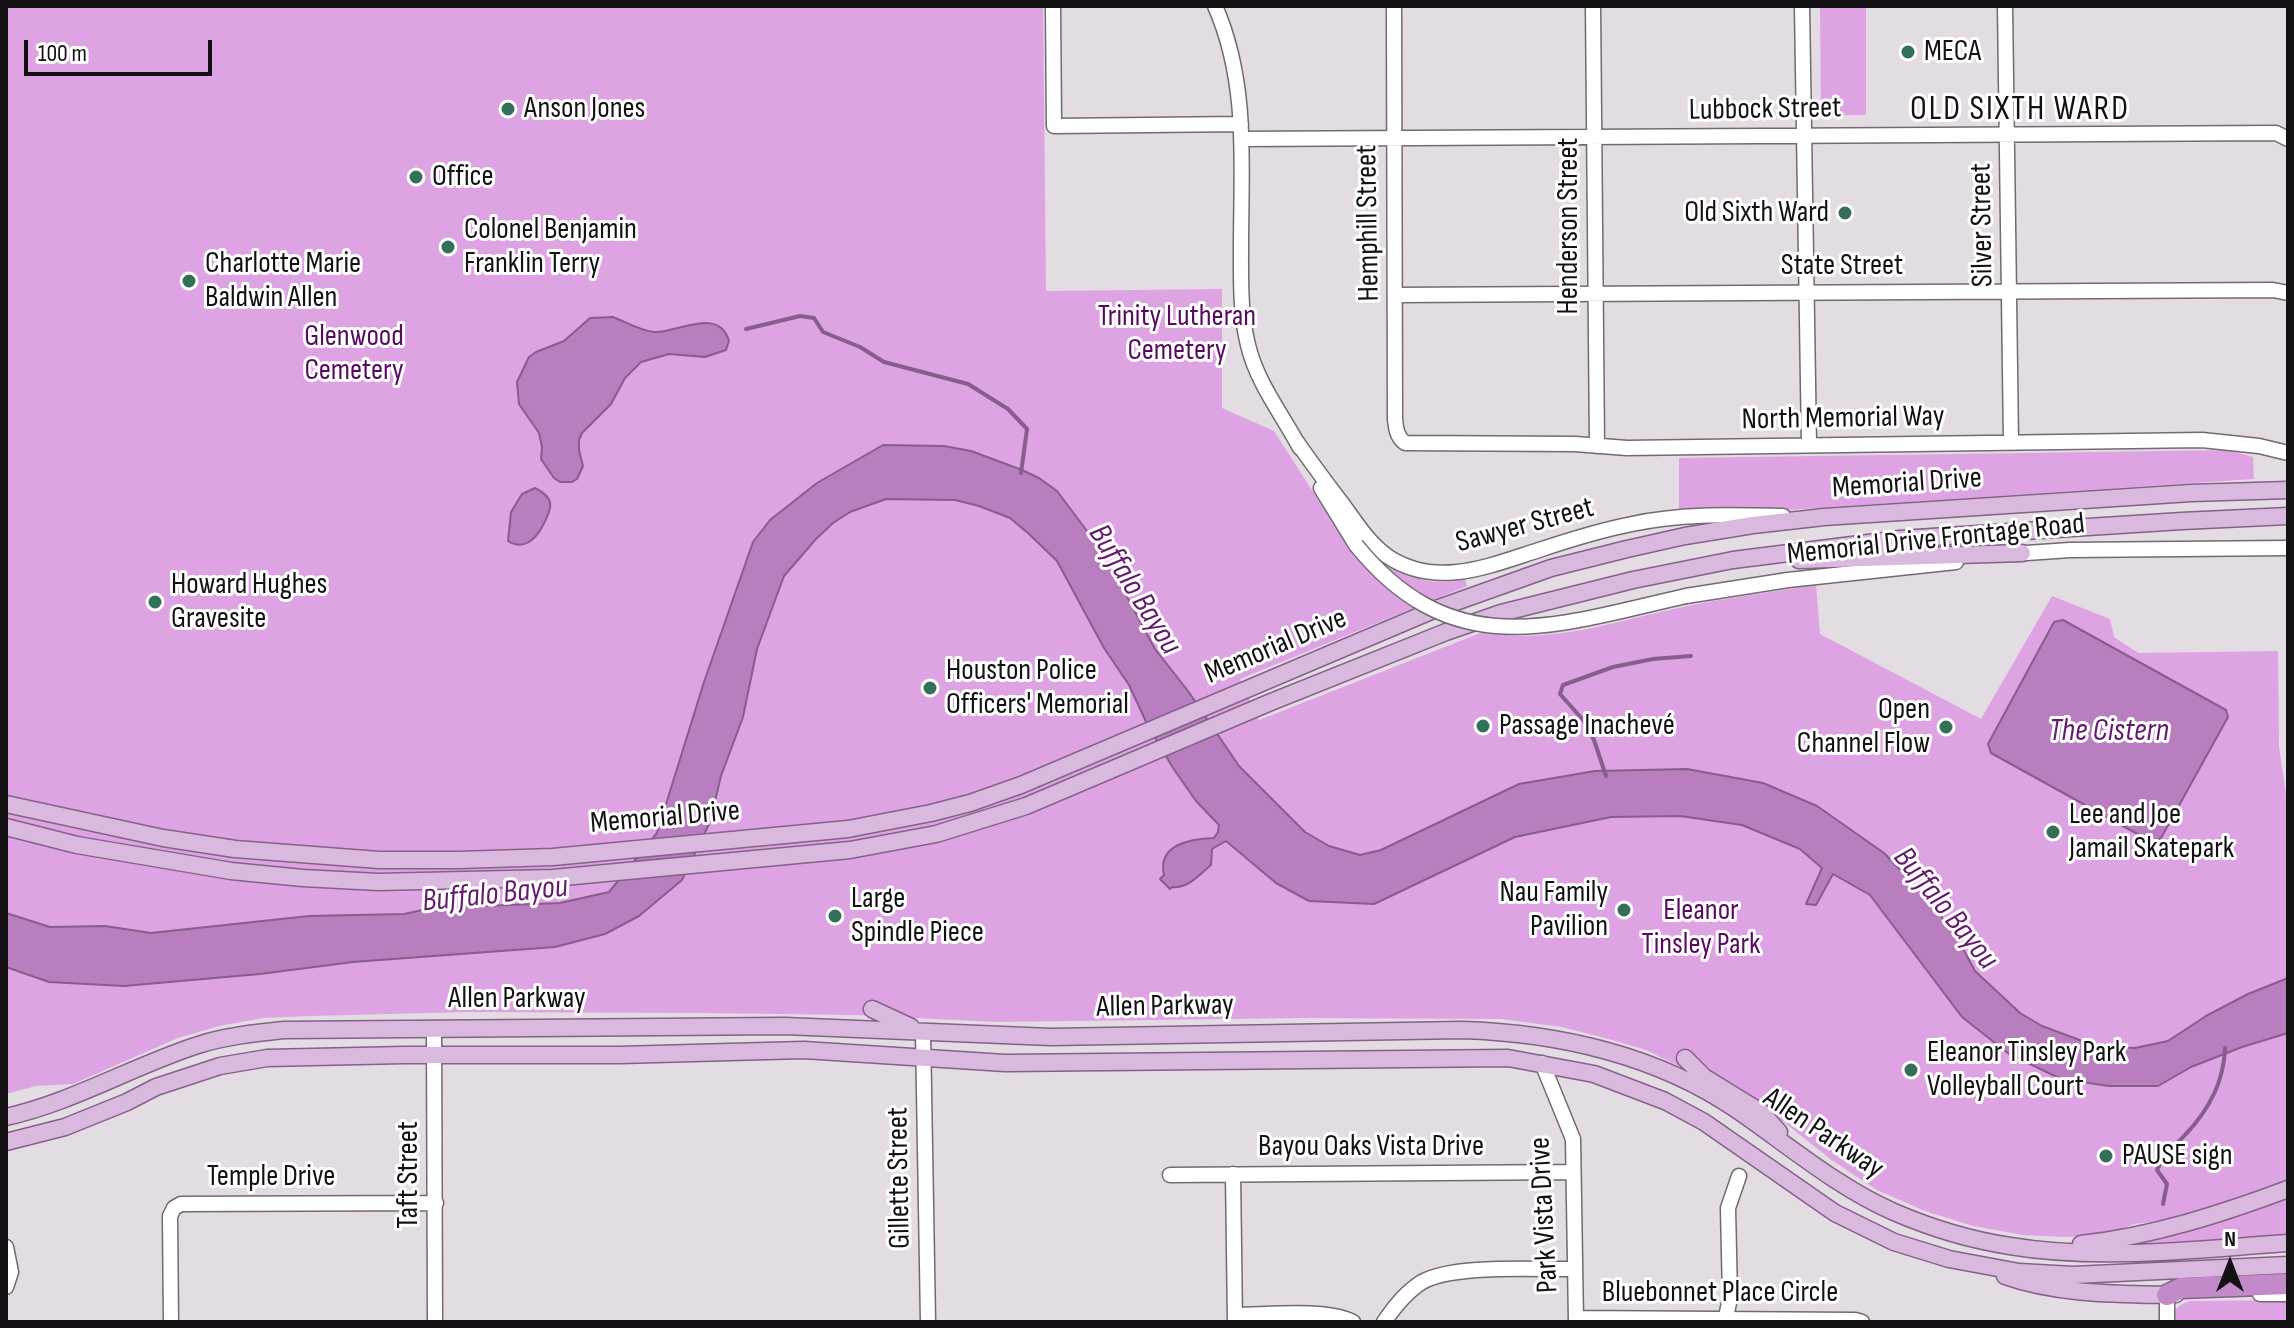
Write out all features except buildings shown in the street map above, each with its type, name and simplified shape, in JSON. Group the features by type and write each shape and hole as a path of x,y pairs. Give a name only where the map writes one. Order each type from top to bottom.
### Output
{"highway":[{"path":"2167,1295 2181,1288 2288,1284"}],"main road":[{"name":"Memorial Drive","path":"6,804 163,838 235,849 395,860 553,857 848,829 970,803 1094,755 1436,609 1551,568 1685,536 1824,517 2191,493 2288,490"},
{"name":"Memorial Drive","path":"6,827 77,845 161,860 289,877 378,882 553,878 850,850 936,834 1026,806 1446,632 1501,613 1633,580 1733,560 1900,539 2288,516"},
{"path":"1733,560 2022,553"},
{"path":"872,1009 923,1032"},
{"name":"Allen Parkway","path":"6,1117 83,1093 200,1044 284,1030 785,1026 1051,1037 1462,1030 1548,1037 1643,1062 1736,1110 1802,1157 1874,1202 1923,1223 1987,1242 2094,1253 2288,1243"},
{"name":"Allen Parkway","path":"6,1142 65,1127 156,1087 220,1066 267,1058 804,1050 1005,1063 1508,1058 1594,1074 1665,1101 1704,1122 1835,1213 1922,1252 2019,1272 2073,1275 2288,1265"},
{"path":"1685,1058 1704,1077 1761,1112 1802,1157"},
{"path":"6,1154 65,1127"},
{"path":"2044,1250 2176,1227 2288,1189"},
{"path":"1970,1264 2032,1286 2167,1295"}],"street":[{"name":"Lubbock Street","path":"1053,6 1054,126 1394,139 2007,133 2276,133 2288,139"},
{"name":"Sawyer Street","path":"1215,6 1226,30 1241,101 1241,296 1248,345 1262,385 1356,545 1374,567 1408,596 1449,616 1496,626 1560,625 1686,596"},
{"name":"Hemphill Street","path":"1394,6 1395,419 1400,439"},
{"name":"Henderson Street","path":"1593,6 1597,446"},
{"path":"1802,6 1809,445"},
{"name":"Silver Street","path":"2005,6 2011,442"},
{"name":"State Street","path":"1396,295 2273,290 2288,293"},
{"name":"North Memorial Way","path":"1400,439 1414,445 1575,444 1627,448 2202,440 2259,446 2288,453"},
{"name":"Sawyer Street","path":"1297,442 1374,545 1395,560 1441,574 1491,566 1633,523 1722,515 1824,517"},
{"name":"Memorial Drive Frontage Road","path":"1686,596 1788,580 2022,553 2288,548"},
{"name":"Taft Street","path":"434,1028 435,1322"},
{"name":"Gillette Street","path":"923,1032 928,1322"},
{"name":"Park Vista Drive","path":"1542,1063 1573,1139 1576,1320"},
{"name":"Bayou Oaks Vista Drive","path":"1170,1175 1573,1172"},
{"path":"1233,1174 1235,1319 1326,1314 1342,1316 1353,1322"},
{"path":"1725,1320 1730,1298 1728,1208 1739,1176"},
{"name":"Temple Drive","path":"171,1322 170,1216 174,1208 181,1204 436,1203"},
{"path":"6,1247 8,1277"},
{"name":"Bluebonnet Place Circle","path":"1384,1322 1395,1306 1424,1281 1453,1271 1575,1269"},
{"path":"2167,1322 2167,1295 2288,1294"},
{"name":"Bluebonnet Place Circle","path":"1576,1320 1862,1322"}],"green space":[{"path":"6,6 1043,6 1046,291 1222,289 1222,408 1274,431 1355,557 1374,553 1405,574 1427,581 1465,579 1467,586 1240,679 1259,720 1483,632 1510,635 1562,633 1704,603 1816,584 1820,634 1981,719 2052,596 2110,619 2114,637 2138,653 2278,651 2279,747 2288,808 2288,1181 2215,1210 2189,1217 2134,1224 2110,1235 2023,1235 1973,1226 1925,1211 1877,1190 1833,1161 1776,1116 1716,1079 1695,1074 1646,1050 1612,1040 1562,1027 1501,1019 997,1022 854,1015 467,1012 263,1018 178,1038 73,1084 36,1086 6,1094"},
{"path":"1820,6 1866,6 1866,115 1821,115"},
{"path":"2228,450 2253,457 2254,479 1772,511 1679,512 1679,458"},
{"path":"2288,1195 2288,1235 2119,1245"},
{"path":"2288,1300 2288,1322 2173,1322 2177,1308 2190,1301"}],"water":[{"path":"613,317 655,332 707,323 724,331 729,341 726,350 705,357 669,354 641,362 625,378 611,404 582,433 579,450 583,466 577,479 560,482 541,459 539,433 519,404 517,382 529,357 536,352 564,341 590,318"},
{"path":"883,445 944,446 971,451 1022,470 1057,491 1093,539 1155,649 1239,766 1305,832 1329,846 1360,855 1381,850 1519,784 1595,771 1687,769 1763,783 1817,806 1884,853 1926,897 1955,934 1975,971 2020,1013 2042,1026 2093,1045 2135,1048 2168,1041 2206,1016 2288,978 2288,1033 2191,1067 2158,1086 2109,1086 2061,1079 2009,1054 1962,1017 1870,895 1833,874 1816,905 1806,904 1822,868 1800,849 1742,825 1680,816 1611,817 1515,837 1374,904 1309,901 1276,883 1226,841 1212,849 1211,865 1198,877 1188,884 1170,889 1160,879 1164,875 1166,856 1186,842 1214,838 1219,825 1196,801 1173,768 1057,561 1010,518 955,500 886,499 850,512 816,539 784,576 757,649 743,717 721,776 710,822 682,880 639,916 605,934 555,947 353,962 124,986 49,982 6,967 6,913 50,927 105,926 151,933 309,916 404,914 432,908 560,903 609,892 657,833 704,682 753,542 770,520 817,483"},
{"path":"535,488 549,499 549,513 533,539 524,544 514,544 508,541 511,512 522,494"},
{"name":"The Cistern","path":"2063,620 2226,710 2228,717 2161,838 2152,842 1991,753 1988,744 2054,622"}],"waterway":[{"path":"746,329 800,316 814,318 823,332 860,347 884,362 968,384 1008,409 1027,429 1021,473"},
{"path":"1606,776 1584,721 1560,694 1563,685 1613,667 1691,656"},
{"path":"2163,1204 2167,1184 2157,1170 2208,1106 2222,1073 2225,1048"}],"place":[{"name":"MECA","path":"1908,52"},
{"name":"Anson Jones","path":"508,109"},
{"name":"Office","path":"416,177"},
{"name":"Old Sixth Ward","path":"1845,213"},
{"name":"Colonel Benjamin Franklin Terry","path":"448,247"},
{"name":"Charlotte Marie Baldwin Allen","path":"189,281"},
{"name":"Howard Hughes Gravesite","path":"155,602"},
{"name":"Houston Police Officers' Memorial","path":"930,688"},
{"name":"Passage Inachevé","path":"1483,726"},
{"name":"Open Channel Flow","path":"1946,727"},
{"name":"Lee and Joe Jamail Skatepark","path":"2053,832"},
{"name":"Nau Family Pavilion","path":"1624,910"},
{"name":"Large Spindle Piece","path":"835,916"},
{"name":"Eleanor Tinsley Park Volleyball Court","path":"1911,1070"},
{"name":"PAUSE sign","path":"2106,1156"}],"district":[{"name":"OLD SIXTH WARD","path":"2020,110"}],"park label":[{"name":"Trinity Lutheran Cemetery","path":"1177,334"},
{"name":"Glenwood Cemetery","path":"354,354"},
{"name":"Eleanor Tinsley Park","path":"1701,928"}],"water label":[{"name":"Buffalo Bayou","path":"1134,590"},
{"name":"Buffalo Bayou","path":"495,895"},
{"name":"Buffalo Bayou","path":"1945,909"}]}
